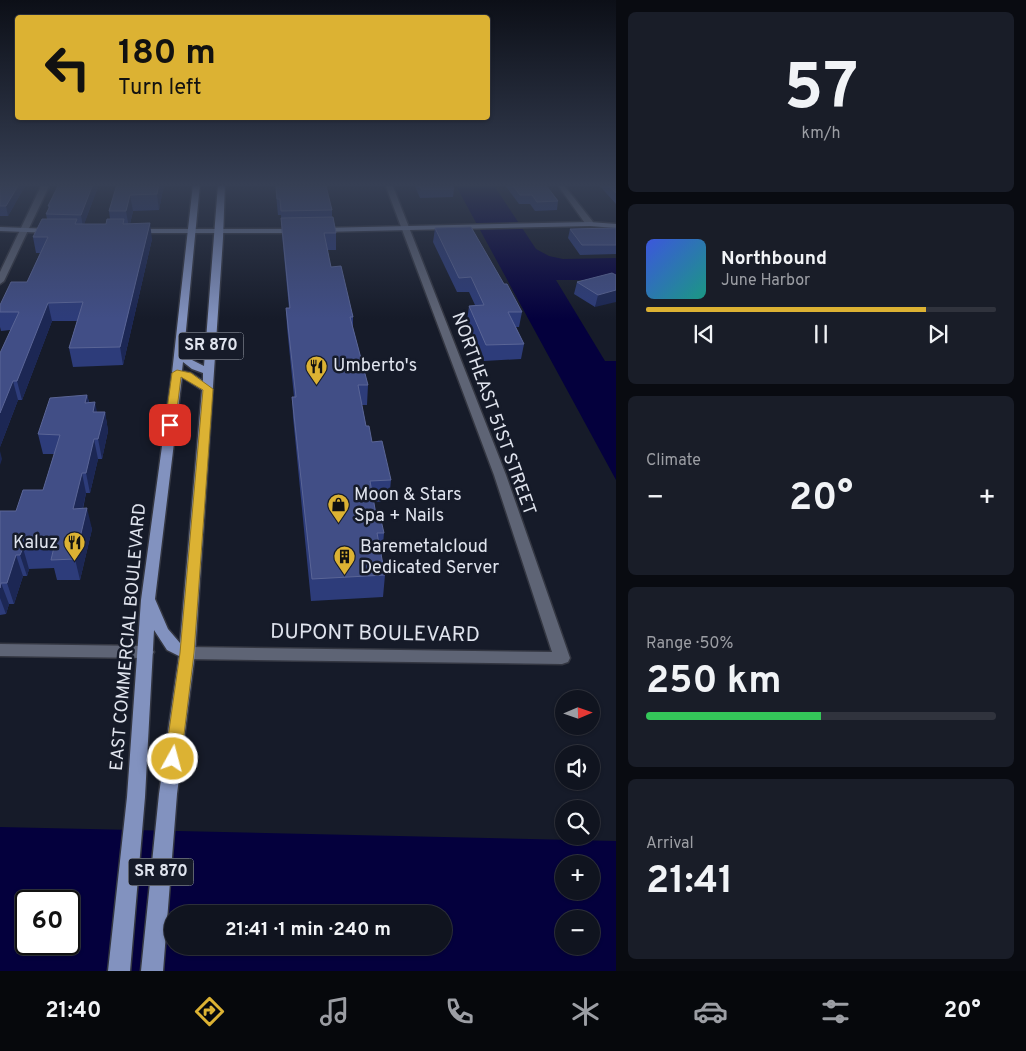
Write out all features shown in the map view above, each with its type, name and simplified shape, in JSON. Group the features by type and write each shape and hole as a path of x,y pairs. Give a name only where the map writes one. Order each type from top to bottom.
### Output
{"main road":[{"name":"EAST COMMERCIAL BOULEVARD","path":"119,971 136,797 148,600 177,373 191,229"},
{"name":"SR 870","path":"152,971 168,794 187,653 220,229"},
{"path":"179,351 188,363 197,368 209,370"},
{"path":"177,373 187,375 208,389"},
{"path":"148,600 162,632 172,646 187,653"}],"street":[{"path":"0,281 25,229"},
{"name":"NORTHEAST 51ST STREET","path":"406,229 500,475 562,658"},
{"path":"0,650 146,652"},
{"name":"DUPONT BOULEVARD","path":"187,653 562,658"}],"shaded area":[{"path":"480,229 523,229 536,249 549,256 563,259 616,258 616,280 556,280 605,361 616,361 616,480"},
{"path":"0,827 555,840 555,845 600,845 600,841 616,841 616,971 0,971"}],"building":[{"path":"37,229 148,229 120,347 69,348 83,302 48,303 17,381 13,381 0,413 0,353 19,312 0,312 0,305 11,282 27,282 48,237 33,237"},
{"path":"282,229 335,229 336,233 324,233 331,267 341,266 353,317 350,317 368,385 358,385 366,426 369,426 372,442 382,441 391,480 370,481 377,520 381,520 384,533 377,533 385,575 312,579 292,397 296,397 286,308 290,308"},
{"path":"436,229 472,229 504,284 507,284 522,312 508,312 524,344 486,345 469,306 484,305 471,277 459,278"},
{"path":"570,229 616,229 616,245 582,245"},
{"path":"612,273 616,275 616,290 598,295 577,282"},
{"path":"87,395 85,403 95,402 93,412 105,412 98,439 94,439 86,473 82,473 73,509 87,508 75,559 51,560 54,547 23,548 20,555 16,555 7,583 1,583 0,588 0,511 16,511 23,490 43,490 60,435 38,434 50,398"}],"place":[{"name":"Umberto's","path":"317,385"},
{"name":"Moon & Stars Spa + Nails","path":"338,524"},
{"name":"Kaluz","path":"74,562"},
{"name":"Baremetalcloud Dedicated Server","path":"344,576"}],"route":[{"path":"170,425 177,373 187,375 208,389 187,653 173,759"}]}
